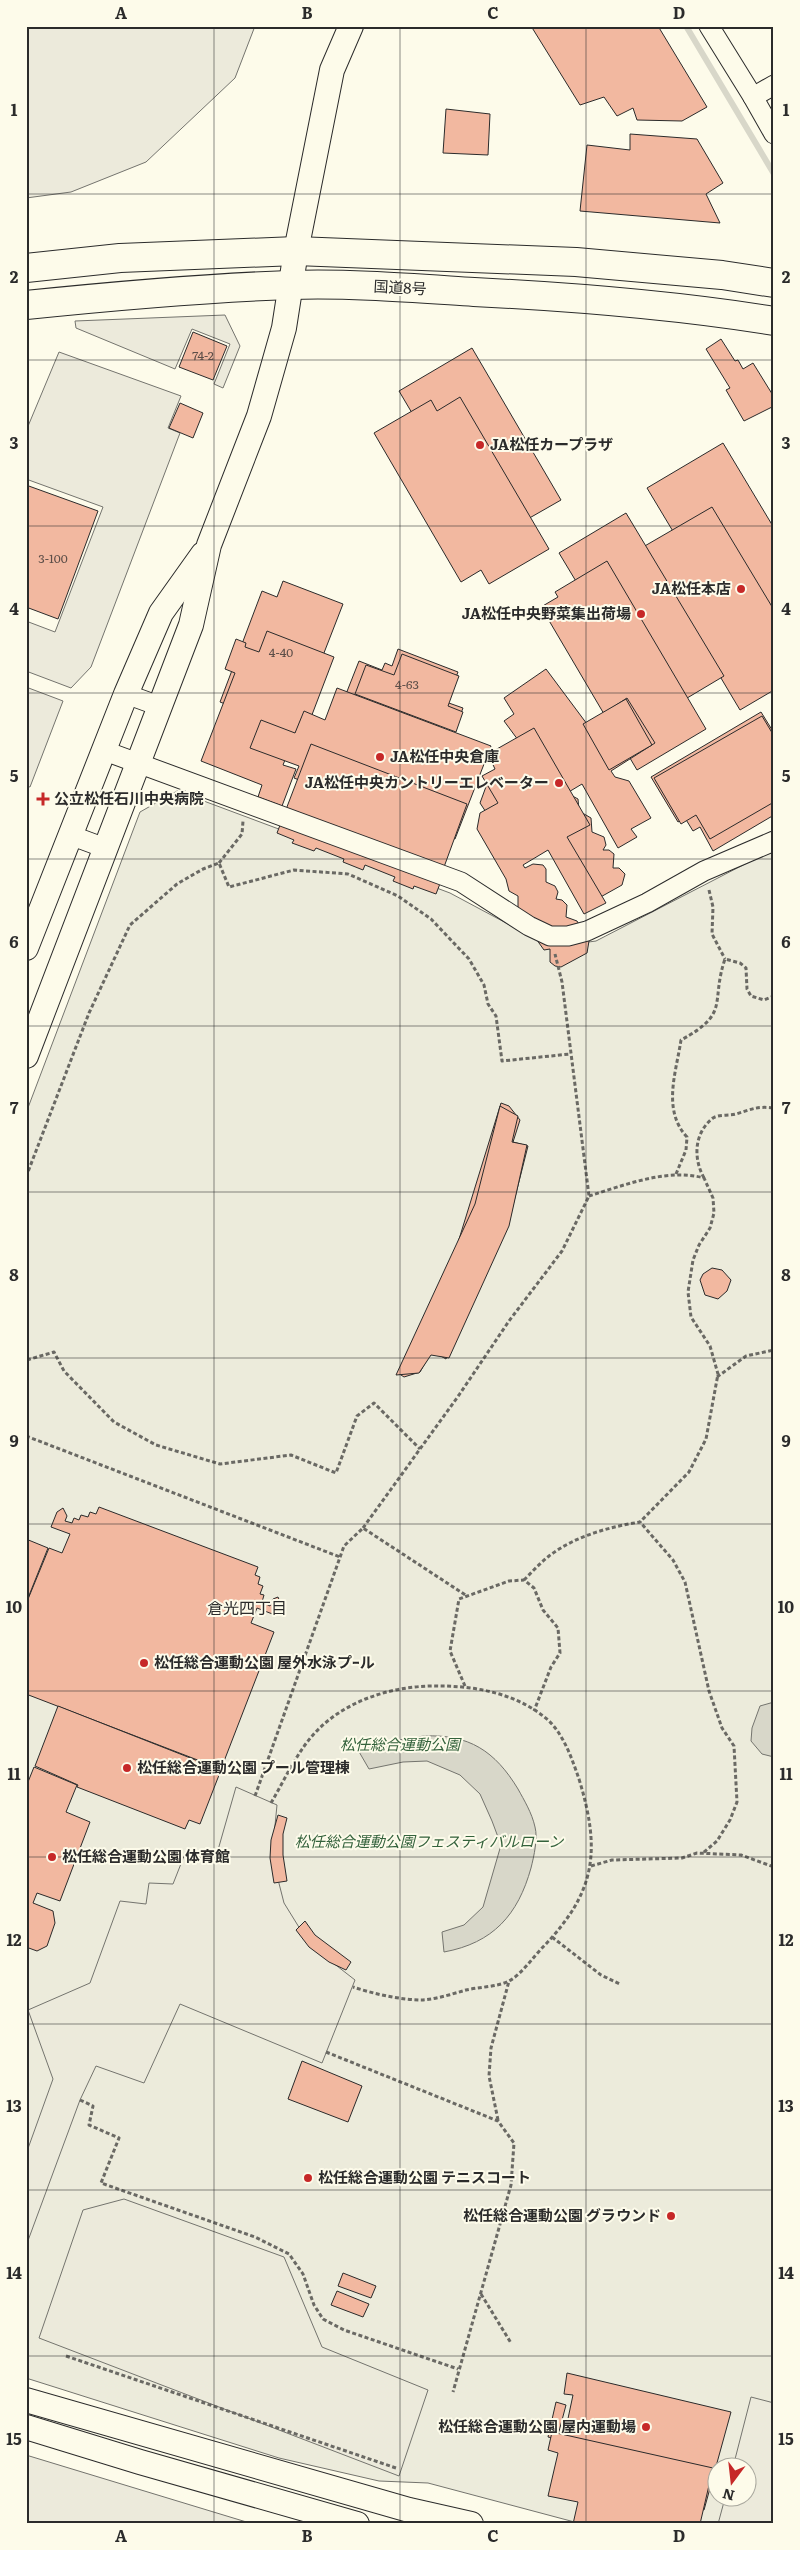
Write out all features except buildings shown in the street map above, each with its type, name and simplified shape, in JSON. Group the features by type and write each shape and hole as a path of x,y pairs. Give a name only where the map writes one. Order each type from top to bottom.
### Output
{"highway":[{"path":"26,268 120,258 296,251 576,262 722,276 774,284"},
{"name":"国道8号","path":"26,305 198,290 290,285 371,286 514,294 722,313 774,321"}],"street":[{"path":"26,1056 191,625 209,545 259,416 284,328 296,251 332,70 350,26"},
{"path":"709,26 774,134"},
{"path":"753,97 774,85"},
{"path":"26,948 126,694 161,613 209,545"},
{"path":"126,694 159,706"},
{"path":"105,751 461,882 529,926 550,936 568,936 587,931 647,903 704,871 774,841"},
{"path":"70,835 105,848"},
{"path":"26,2400 408,2517 471,2524"},
{"path":"26,2427 140,2462 358,2524"}],"path":[{"path":"26,1177 89,1013 130,925 177,884 203,869 220,863 242,834 244,801"},
{"path":"220,863 229,887 294,870 348,874 398,896 431,919 469,959 484,984 488,1004 496,1016 502,1061 570,1054"},
{"path":"676,1175 686,1150 687,1137 674,1119 671,1096 681,1040 706,1025 716,1012 719,996 718,982 725,959 712,934 713,907 704,871"},
{"path":"255,1796 344,1546 363,1528 509,1321 562,1251 589,1196 562,982 550,936"},
{"path":"725,959 740,963 746,968 747,989 751,996 764,1000 774,996"},
{"path":"465,1686 450,1651 459,1599 509,1581 524,1580 550,1555 585,1537 611,1527 640,1522 689,1472 706,1439 717,1378 710,1346 691,1317 688,1292 693,1260 698,1245 710,1228 714,1213 713,1198 698,1167 696,1150 702,1131 714,1117 734,1115 757,1106 774,1108"},
{"path":"589,1196 664,1176 688,1174 704,1178"},
{"path":"717,1378 746,1356 774,1350"},
{"path":"26,1373 27,1359 54,1352 64,1371 114,1422 156,1445 220,1464 291,1455 336,1472 356,1416 374,1403 420,1449"},
{"path":"26,1436 340,1557"},
{"path":"640,1522 673,1560 685,1582 709,1690 722,1728 734,1746 737,1802 730,1820 717,1841 703,1853"},
{"path":"363,1528 467,1596"},
{"path":"524,1580 534,1588 543,1610 558,1628 560,1645 560,1654 551,1667 534,1711"},
{"path":"271,1803 283,1780 312,1736 353,1704 376,1693 432,1686 465,1686 502,1694 548,1720 564,1742 587,1806 592,1840 591,1866 584,1892 564,1926 509,1980 424,2000 398,1997 353,1987"},
{"path":"591,1866 612,1860 682,1858 703,1853 741,1855 774,1867"},
{"path":"552,1938 600,1975 620,1984"},
{"path":"452,2392 511,2185 514,2143 498,2121 489,2076 490,2057 509,1980"},
{"path":"326,2052 498,2121"},
{"path":"80,2100 94,2106 89,2124 119,2138 101,2183 255,2238 289,2254 303,2274 314,2305 323,2319 344,2330 458,2369"},
{"path":"480,2294 511,2343"},
{"path":"66,2356 396,2468"}],"green space":[{"name":"松任総合運動公園","path":"177,791 450,893 551,947 596,941 774,849 774,2524 582,2524 428,2483 379,2481 279,2458 26,2378 26,1113 140,812"}],"shaded area":[{"path":"26,26 255,26 235,78 146,162 71,192 26,198"},
{"path":"225,315 240,346 223,388 214,384 230,344 192,329 175,369 76,328 75,321"},
{"path":"59,352 181,396 168,428 180,433 91,667 71,688 26,671 26,621 55,632 103,507 26,479 26,431"},
{"path":"26,687 63,701 30,787 26,786"},
{"path":"774,1702 774,1757 762,1754 751,1741 752,1728 760,1706"},
{"path":"424,1736 454,1738 467,1742 490,1755 500,1764 518,1789 530,1812 536,1831 535,1847 526,1885 511,1913 490,1934 461,1948 444,1952 442,1932 464,1925 483,1907 501,1845 492,1821 480,1794 460,1775 427,1761 403,1762 369,1769 358,1750 385,1742"},
{"path":"236,1787 277,1805 272,1856 284,1903 310,1945 355,1980 322,2063 180,2004 144,2083 96,2066 80,2100 26,2246 26,2154 53,2079 28,2010 90,1983 120,1901 146,1904 149,1883 173,1884 186,1851 216,1857"},
{"path":"124,2199 284,2257 322,2347 428,2390 399,2476 39,2338 83,2210"},
{"path":"751,2397 774,2403 774,2524 718,2524 722,2508 758,2508 758,2458 735,2458"},
{"path":"26,2455 253,2524 26,2524"}],"waterway":[{"path":"686,26 774,174"}],"place":[{"name":"JA松任カープラザ","path":"480,445"},
{"name":"JA松任本店","path":"741,589"},
{"name":"JA松任中央野菜集出荷場","path":"641,614"},
{"name":"JA松任中央倉庫","path":"380,757"},
{"name":"JA松任中央カントリーエレベーター","path":"559,783"},
{"name":"公立松任石川中央病院","path":"43,799"},
{"name":"松任総合運動公園 屋外水泳プｰル","path":"144,1663"},
{"name":"松任総合運動公園 プール管理棟","path":"127,1768"},
{"name":"松任総合運動公園 体育館","path":"52,1857"},
{"name":"松任総合運動公園 テニスコート","path":"308,2178"},
{"name":"松任総合運動公園 グラウンド","path":"671,2216"},
{"name":"松任総合運動公園 屋内運動場","path":"646,2427"}],"district":[{"name":"倉光四丁目","path":"247,1608"}],"park label":[{"name":"松任総合運動公園フェスティバルローン","path":"429,1842"}]}
